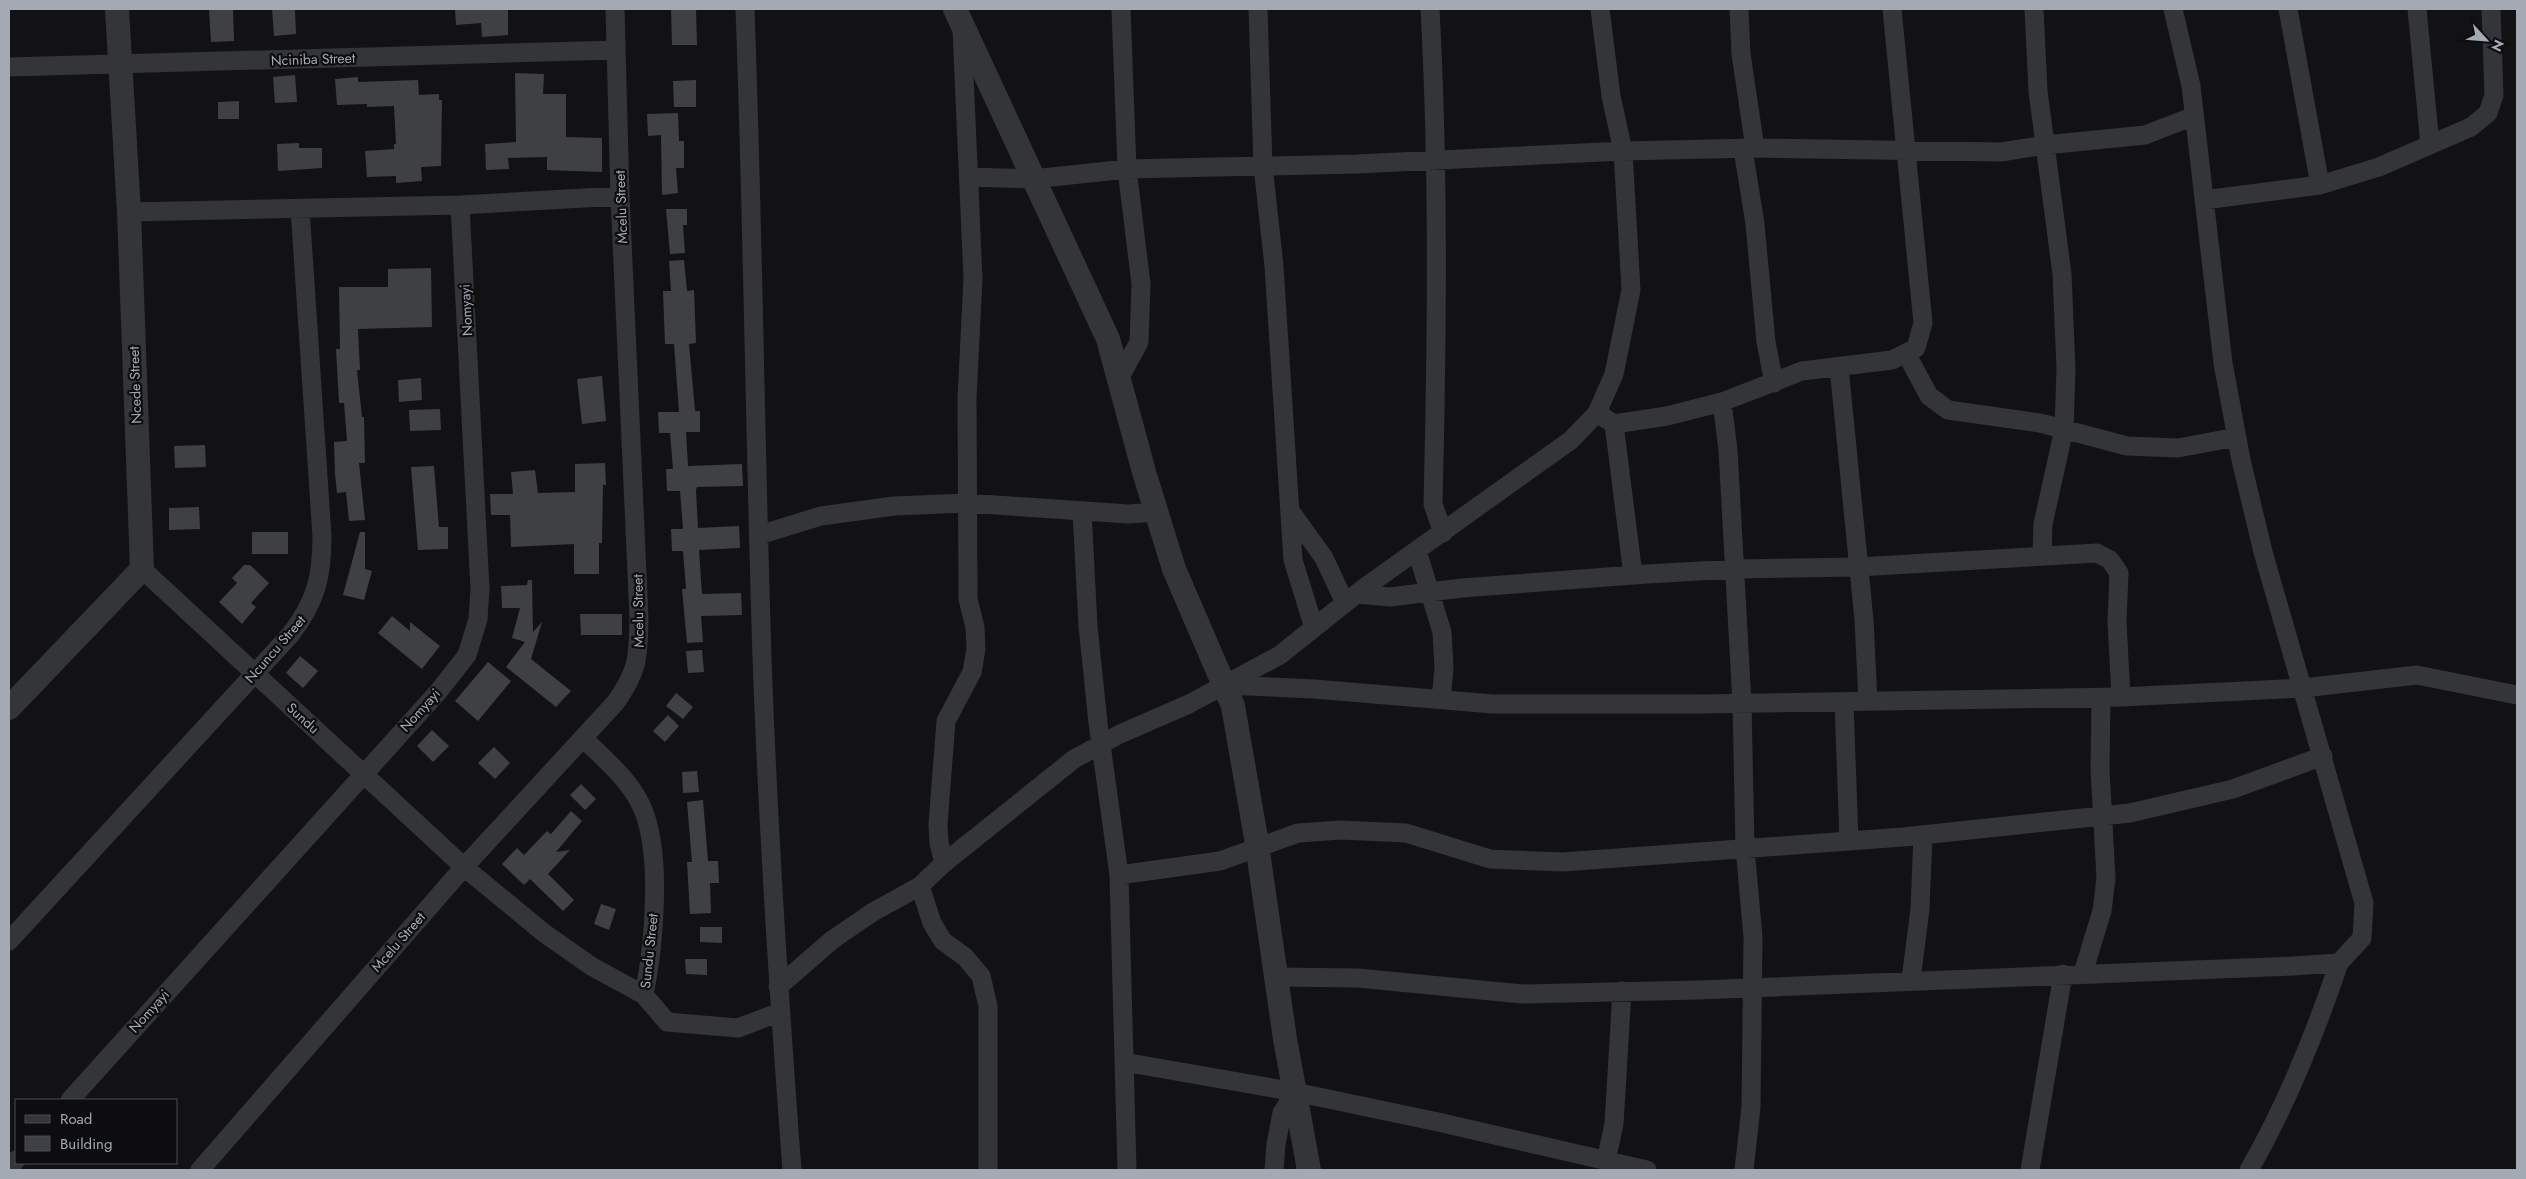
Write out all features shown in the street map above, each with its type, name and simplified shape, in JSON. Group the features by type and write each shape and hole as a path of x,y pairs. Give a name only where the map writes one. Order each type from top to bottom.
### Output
{"street":[{"name":"Ncede Street","path":"117,9 128,212 142,569"},
{"name":"Mcelu Street","path":"200,1170 464,867 616,702 630,680 638,659 639,608 620,196 615,9"},
{"path":"745,9 751,174 762,665 778,987 792,1170"},
{"path":"1119,379 1139,342 1141,284 1127,169 1121,9"},
{"path":"1258,9 1263,166 1274,266 1293,560 1314,628"},
{"path":"1430,9 1437,161 1438,322 1433,504 1444,533"},
{"path":"778,987 832,940 873,912 920,886 944,863 1074,759 1189,704 1280,655 1351,599 1571,440 1597,413 1614,374 1631,290 1623,151 1611,96 1600,9"},
{"path":"1738,9 1766,342 1774,383"},
{"path":"1597,413 1614,424 1667,416 1722,402 1802,372 1892,360 1916,348 1923,323 1892,9"},
{"path":"2034,9 2038,90 2062,274 2066,369 2064,429 2043,524 2042,555"},
{"path":"2172,9 2191,86 2223,363 2237,437 2263,552 2364,903 2362,938 2339,963 2322,1011 2276,1124 2249,1170"},
{"path":"2288,9 2320,185"},
{"path":"2417,9 2430,145"},
{"path":"2204,200 2320,185 2379,167 2471,127 2488,113 2494,95 2491,9"},
{"path":"944,863 939,843 938,824 946,721 972,672 976,649 974,627 968,599 969,534 966,503 967,398 973,279 959,15"},
{"path":"959,15 1108,339 1156,512 1174,569 1233,706 1309,1170"},
{"name":"Nciniba Street","path":"9,68 616,50"},
{"path":"969,177 1033,179 1127,169 1437,161 1623,151 1749,148 2001,152 2045,145 2145,135 2194,116"},
{"path":"128,212 460,206 620,196"},
{"name":"Nomyayi","path":"71,1099 438,692 467,655 478,619 479,540 460,206"},
{"name":"Ncuncu Street","path":"9,941 291,634 306,615 314,598 321,563 322,536 300,209"},
{"path":"1906,353 1930,396 1948,410 2064,429 2127,446 2178,448 2237,437"},
{"path":"1839,367 1858,567 1868,701"},
{"path":"1722,402 1728,450 1735,569 1742,703 1745,848 1753,937 1751,1107 1744,1170"},
{"path":"1614,424 1633,575"},
{"path":"759,535 821,516 894,506 966,503 1128,514 1156,512"},
{"path":"1082,511 1088,626 1101,745 1119,875 1128,1170"},
{"path":"1291,512 1351,599"},
{"path":"1417,551 1442,632 1444,668 1441,700"},
{"path":"1351,599 1633,575 1735,569 1858,567 2097,553 2110,560 2119,573 2116,622 2121,697"},
{"path":"9,708 142,569"},
{"name":"Sundu","path":"142,569 464,867"},
{"path":"1224,685 1494,704 1742,703 2101,698 2303,688 2417,675 2517,695"},
{"path":"2083,973 2102,911 2106,878 2100,769 2101,698"},
{"path":"1844,702 1849,841"},
{"name":"Sundu Street","path":"464,867 544,933 591,966 644,995 650,964 653,913 653,865 648,830 642,806 627,781 583,738"},
{"path":"1119,875 1220,861 1298,833 1341,830 1406,833 1490,859 1563,862 1922,835 2130,813 2232,789 2323,756"},
{"path":"1911,980 1920,910 1922,835"},
{"path":"920,886 932,923 943,941 966,957 981,976 988,1006 988,1170"},
{"path":"1276,977 1358,978 1522,994 1752,987 2339,963"},
{"path":"2030,1170 2063,974"},
{"path":"1606,1161 1614,1124 1622,991"},
{"path":"644,995 667,1022 738,1028 780,1012"},
{"path":"1124,1062 1295,1092 1643,1170"},
{"path":"1274,1170 1276,1144 1282,1113 1295,1092"}],"building":[{"path":"209,9 233,9 234,41 211,42"},
{"path":"272,9 295,9 296,34 274,36"},
{"path":"455,9 508,9 508,35 482,37 481,23 456,25"},
{"path":"671,9 696,9 697,45 672,45"},
{"path":"515,73 544,74 543,94 566,94 566,137 602,138 602,172 547,170 547,157 508,158 509,169 486,170 485,144 516,142"},
{"path":"295,75 297,102 275,103 273,77"},
{"path":"358,77 358,82 418,80 419,95 439,94 439,100 442,100 441,166 421,167 422,181 396,183 396,176 367,177 365,151 394,149 394,144 396,144 394,106 367,107 367,104 337,105 335,79"},
{"path":"696,80 696,107 674,107 673,81"},
{"path":"239,101 239,119 218,119 218,102"},
{"path":"678,113 679,141 684,141 684,168 676,168 678,193 662,195 661,135 648,136 647,114"},
{"path":"299,143 299,148 322,148 322,168 278,171 277,144"},
{"path":"666,209 687,209 687,225 683,225 685,253 670,254"},
{"path":"684,260 687,291 694,290 696,343 689,344 695,411 700,411 700,432 686,432 688,466 742,464 743,486 697,487 698,528 739,526 740,548 699,550 702,594 741,593 742,615 701,616 703,642 687,643 682,589 686,589 683,551 672,551 671,529 683,529 680,491 667,491 666,469 673,469 670,433 659,433 658,412 679,412 674,344 665,344 663,291 671,291 669,261"},
{"path":"431,268 432,327 358,329 360,370 357,370 362,417 364,417 365,463 359,463 365,520 349,521 346,492 337,493 335,474 334,442 347,441 344,403 339,403 336,349 340,349 339,287 388,287 388,269"},
{"path":"602,376 606,421 582,424 577,379"},
{"path":"421,378 422,400 399,402 398,380"},
{"path":"440,409 441,430 410,431 409,410"},
{"path":"205,445 206,467 175,468 174,446"},
{"path":"605,463 606,485 603,485 602,543 599,543 599,574 574,574 574,544 511,547 510,515 491,515 490,494 513,494 511,472 535,470 538,493 575,492 575,464"},
{"path":"434,466 439,527 448,527 448,549 418,550 411,467"},
{"path":"199,507 200,529 169,530 169,508"},
{"path":"252,532 288,532 288,554 252,554"},
{"path":"360,532 365,532 365,569 372,571 364,600 343,595"},
{"path":"244,565 250,565 269,583 251,603 256,607 242,624 219,602 237,583 232,578"},
{"path":"528,580 532,580 533,632 542,622 531,659 571,691 556,707 506,667 525,642 512,638 520,608 502,608 501,586 527,585"},
{"path":"580,614 622,614 622,635 581,635"},
{"path":"392,616 410,631 410,622 440,646 422,669 378,633"},
{"path":"702,650 704,672 688,673 686,651"},
{"path":"300,656 318,671 303,688 286,673"},
{"path":"488,662 511,681 478,721 455,701"},
{"path":"676,693 693,707 683,719 666,706"},
{"path":"668,715 679,726 665,742 653,731"},
{"path":"432,730 449,746 433,762 417,746"},
{"path":"494,747 510,763 495,779 478,763"},
{"path":"697,771 699,792 683,793 682,772"},
{"path":"581,784 596,799 585,810 570,795"},
{"path":"703,800 708,861 718,861 719,883 710,883 711,913 690,914 687,862 692,862 687,802"},
{"path":"571,811 582,821 556,852 570,850 548,874 574,900 563,911 530,879 524,885 502,864 517,848 524,855 547,831 551,834"},
{"path":"601,904 616,909 609,930 594,924"},
{"path":"700,927 722,927 722,943 700,942"},
{"path":"685,959 707,959 707,975 686,974"}]}
